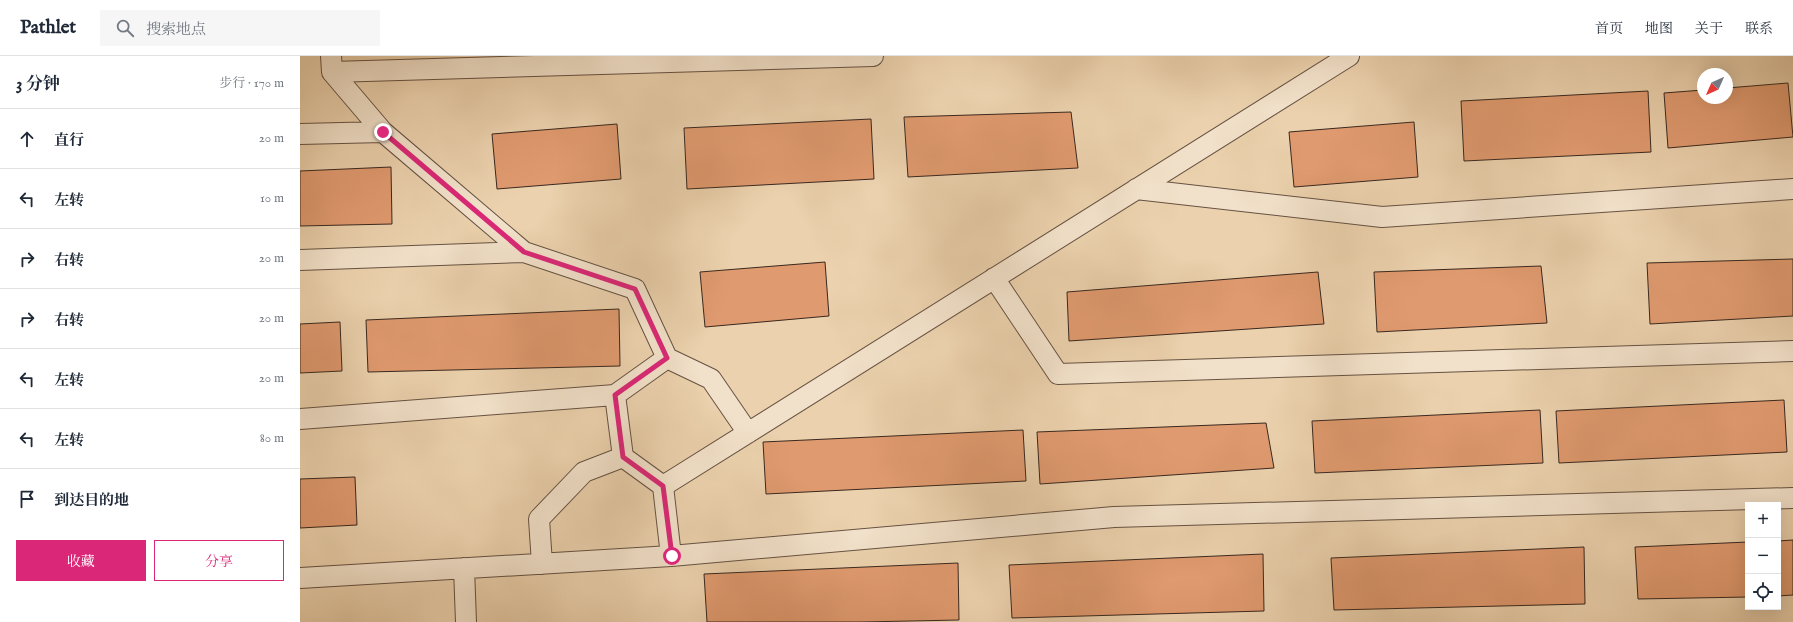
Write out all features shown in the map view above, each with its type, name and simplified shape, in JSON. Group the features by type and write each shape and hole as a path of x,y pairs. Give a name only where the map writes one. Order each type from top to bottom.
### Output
{"street":[{"path":"332,64 873,56"},
{"path":"663,486 1348,56"},
{"path":"332,64 383,132 524,252"},
{"path":"300,134 383,132"},
{"path":"1136,189 1382,217 1793,189"},
{"path":"300,260 524,252 635,289 667,358 711,379 748,433"},
{"path":"994,278 1058,374 1793,351"},
{"path":"300,419 615,395 667,358"},
{"path":"615,395 623,457 663,486 672,556"},
{"path":"542,564 539,519 584,472 623,457"},
{"path":"300,578 672,556 1114,517 1793,498"},
{"path":"464,568 466,622"}],"building":[{"path":"1788,83 1793,137 1668,148 1664,93 1697,90 1697,104 1733,104 1733,88"},
{"path":"1648,91 1651,152 1464,161 1461,101"},
{"path":"1071,112 1078,168 908,177 904,117"},
{"path":"871,119 874,179 687,189 684,128"},
{"path":"1414,122 1418,177 1294,187 1289,132"},
{"path":"617,124 621,179 497,189 492,134"},
{"path":"391,167 392,224 300,226 300,171"},
{"path":"1793,259 1793,316 1650,324 1647,263"},
{"path":"825,262 829,316 705,327 700,272"},
{"path":"1541,266 1547,323 1377,332 1374,272"},
{"path":"1318,272 1324,324 1069,341 1067,292"},
{"path":"619,309 620,366 368,372 366,320"},
{"path":"340,322 342,371 300,373 300,324"},
{"path":"1784,400 1787,452 1559,463 1556,411"},
{"path":"1540,410 1543,463 1315,473 1312,421"},
{"path":"1266,423 1274,468 1040,484 1037,432"},
{"path":"1023,430 1026,481 766,494 763,442"},
{"path":"355,477 357,525 300,528 300,479"},
{"path":"1793,540 1793,595 1781,596 1781,541"},
{"path":"1745,542 1745,597 1638,599 1635,547"},
{"path":"1584,547 1585,604 1334,610 1331,558"},
{"path":"1263,554 1264,611 1012,618 1009,565"},
{"path":"958,563 959,620 861,622 707,622 704,574"}],"route":[{"path":"383,132 524,252 635,289 667,358 615,395 623,457 663,486 672,556"}]}
